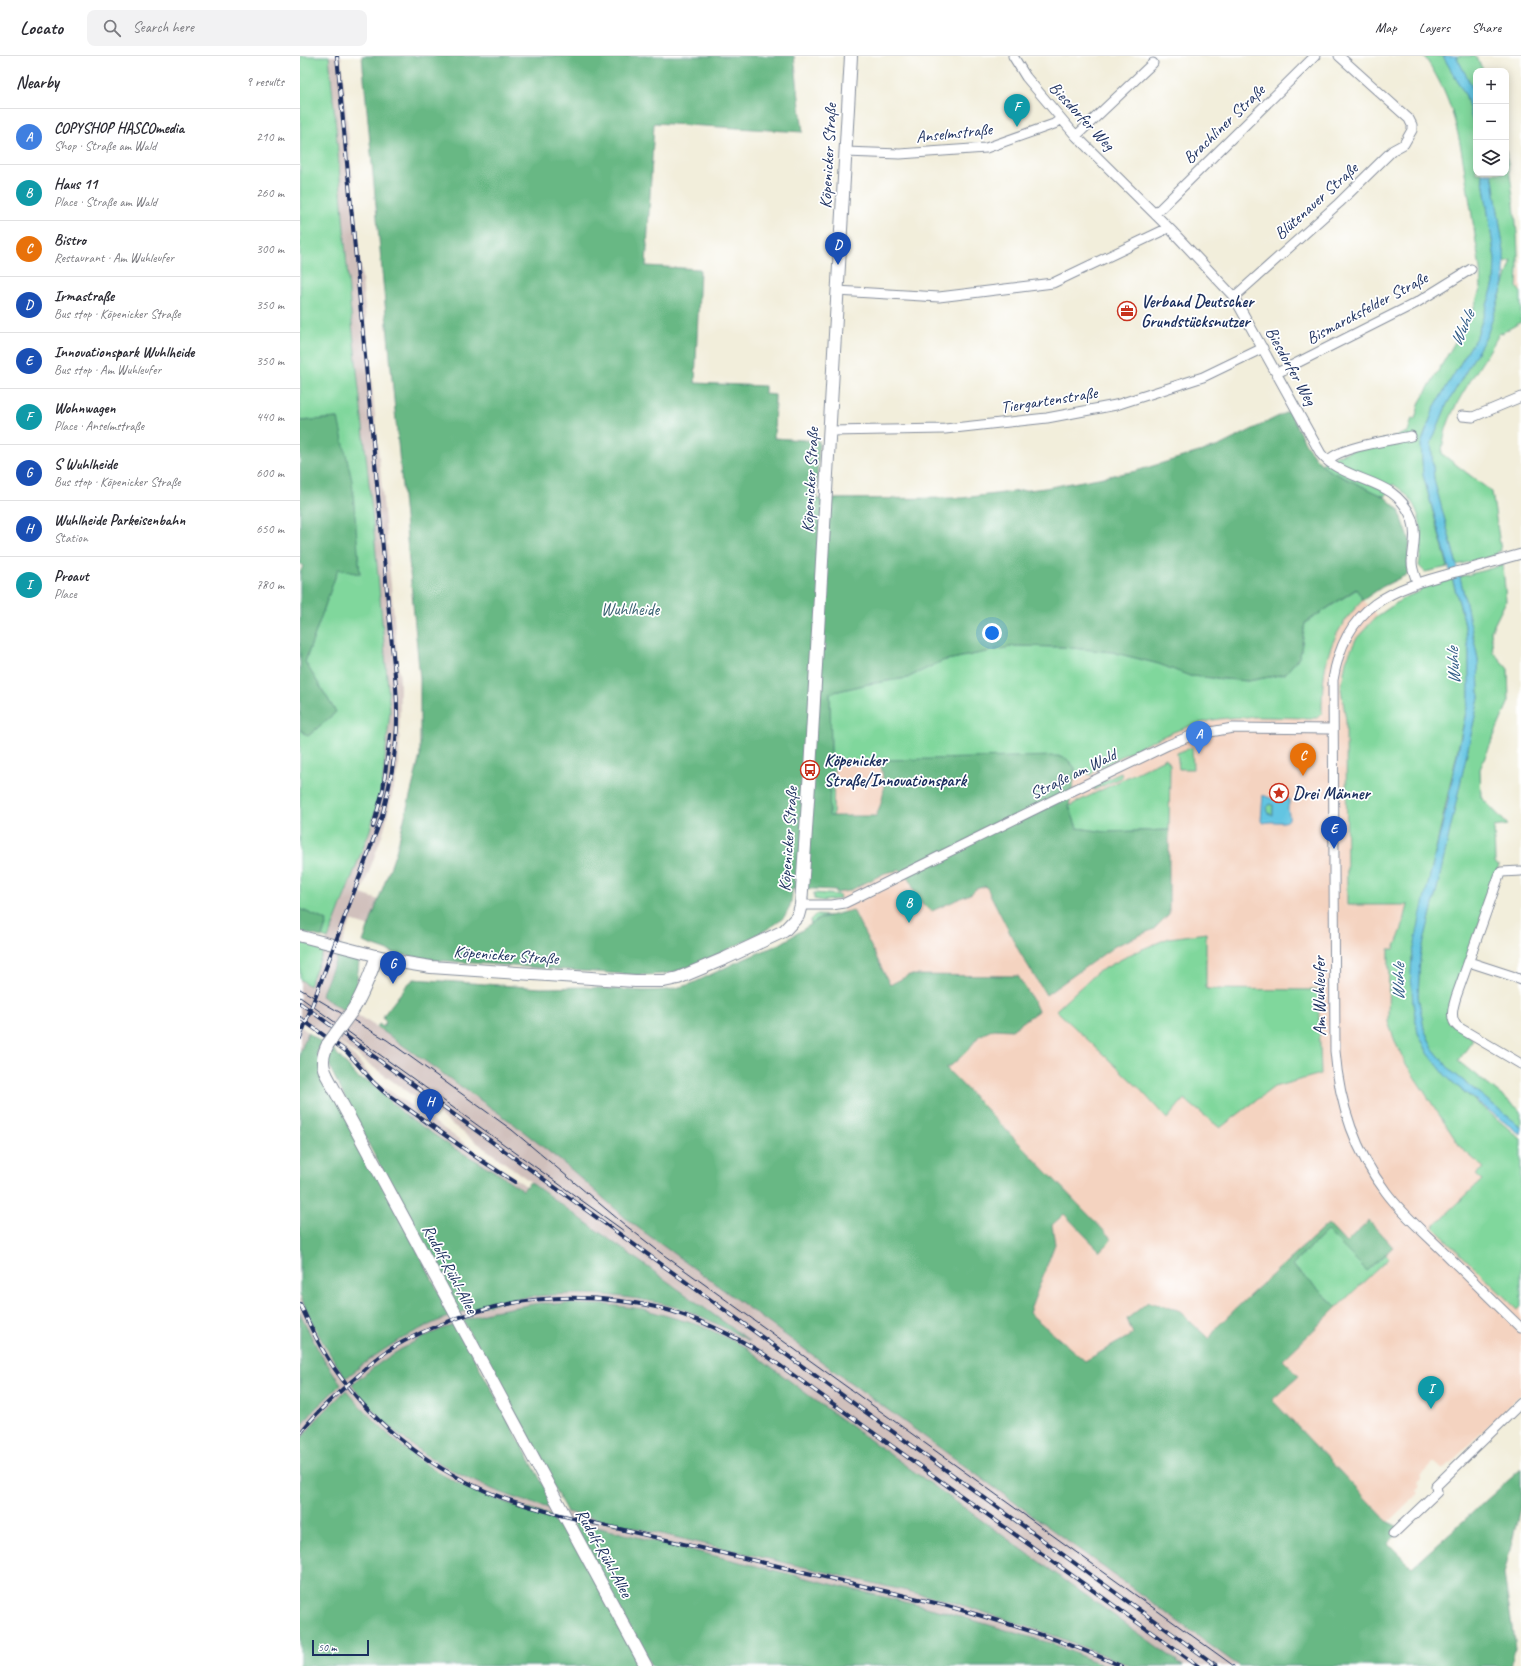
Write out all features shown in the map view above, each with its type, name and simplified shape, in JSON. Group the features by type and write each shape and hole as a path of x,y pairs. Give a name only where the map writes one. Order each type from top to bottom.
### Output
{"main road":[{"name":"Köpenicker Straße","path":"377,956 431,967 635,981 664,981 691,974 784,931 798,916 801,905 851,56"},
{"name":"Rudolf-Rühl-Allee","path":"377,956 367,978 360,999 328,1044 323,1054 323,1062 327,1076 646,1666"}],"street":[{"name":"Biesdorfer Weg","path":"1013,56 1026,77 1076,136 1167,226 1234,297 1277,373 1316,447 1328,461 1345,471 1384,487 1406,506 1413,521 1415,538 1412,562 1417,582"},
{"name":"Brachliner Straße","path":"1155,214 1315,56"},
{"name":"Blütenauer Straße","path":"1234,297 1343,200 1393,150 1404,144 1412,130 1412,125 1409,119 1339,56"},
{"path":"1076,136 1153,63"},
{"name":"Anselmstraße","path":"845,152 900,154 986,148 1054,124 1061,119"},
{"path":"837,291 939,297 1053,283 1164,230 1167,226"},
{"name":"Bismarcksfelder Straße","path":"1277,373 1416,303 1471,269"},
{"name":"Tiergartenstraße","path":"830,432 945,430 1041,419 1116,405 1203,377 1263,348"},
{"path":"1462,416 1473,417 1521,397"},
{"path":"1328,461 1336,454 1411,436"},
{"name":"Am Wuhleufer","path":"1521,554 1417,582 1396,591 1370,608 1357,621 1349,632 1339,653 1333,680 1335,1050 1341,1094 1351,1131 1368,1164 1386,1192 1417,1226 1521,1328"},
{"name":"Straße am Wald","path":"841,904 1072,791 1168,745 1193,735 1233,728 1333,729"},
{"path":"1521,871 1502,872 1499,876 1454,1005 1453,1014 1454,1024 1521,1064"},
{"name":"Köpenicker Straße","path":"801,905 841,904"},
{"path":"300,936 377,956"},
{"path":"1469,962 1521,980"},
{"path":"1393,1534 1437,1492 1436,1486 1521,1403"}],"shaded area":[{"path":"329,56 341,56 400,681 399,764 384,830 361,894 379,900 370,927 351,921 322,993 383,1031 514,1124 572,1170 629,1221 1239,1666 1184,1666 820,1404 744,1346 702,1326 643,1309 566,1303 540,1303 493,1311 439,1330 408,1345 373,1367 392,1429 423,1453 452,1470 501,1493 532,1504 950,1601 1058,1637 1131,1666 1105,1666 1053,1644 942,1611 562,1519 511,1505 479,1493 452,1479 405,1450 384,1432 346,1390 316,1420 300,1440 300,1428 314,1410 319,1352 300,1313 300,1295 313,1327 328,1354 346,1378 384,1349 433,1323 473,1309 510,1300 549,1294 618,1296 676,1307 713,1322 747,1339 329,1035 355,1057 374,1080 526,1186 524,1190 452,1147 404,1114 377,1089 345,1053 300,1021 300,979 309,985 370,830 382,788 390,711 374,531 350,304"},
{"path":"1521,249 1521,293 1517,287 1520,272"},
{"path":"1422,587 1408,905 1402,929 1394,949 1389,949 1388,1022 1396,1044 1406,1064 1461,1148 1521,1194 1521,1394 1443,1470 1434,1462 1420,1476 1422,1479 1418,1483 1420,1486 1416,1490 1418,1493 1388,1522 1272,1400 1133,1334 1085,1361 1029,1313 1055,1244 1052,1225 1064,1214 1099,1251 1112,1239 877,998 844,915 839,893 836,893 836,890 826,889 828,816 831,758 1357,589 1363,600 1378,616 1405,597 1419,592"},
{"path":"300,1026 308,1032 300,1053"}],"green space":[{"path":"300,56 329,56 350,304 374,531 390,711 382,788 370,830 328,939 322,937 327,921 300,909 300,729 308,736 336,712 305,662 338,569 360,574 338,418 300,421"},
{"name":"Wuhlheide","path":"362,56 794,56 803,132 654,123 646,266 700,269 695,383 765,386 765,394 775,395 774,438 819,441 816,499 962,498 1045,488 1136,471 1219,446 1289,411 1301,436 1321,464 1328,470 1385,497 1399,510 1410,541 1408,574 1382,587 1363,600 1356,589 1305,623 1300,656 1285,674 1248,681 1190,676 1159,664 1112,652 1062,647 1015,646 942,661 907,678 868,684 830,693 831,758 829,816 876,816 882,801 884,789 880,761 884,760 1058,756 1067,759 1075,768 1069,806 1077,828 1106,832 1169,830 1169,914 1154,929 1115,946 1046,995 1019,951 986,886 976,889 972,893 932,911 918,898 909,878 900,870 885,873 849,891 836,893 836,890 792,888 790,907 778,923 717,955 687,968 667,973 635,975 432,960 397,954 363,942 396,852 420,756 420,679"},
{"path":"1424,56 1443,56 1466,96 1473,123 1473,176 1482,176 1495,259 1504,252 1492,176 1509,176 1509,169 1517,235 1517,287 1521,293 1521,322 1502,333 1500,332 1455,407 1443,442 1442,454 1492,492 1501,551 1497,552 1497,555 1457,565 1434,480 1431,443 1447,404 1487,335 1512,260 1495,265 1494,284 1477,336 1435,406 1421,444 1423,475 1448,567 1425,572 1419,566 1421,554 1420,520 1411,501 1403,492 1393,484 1385,497 1328,470 1321,464 1338,455 1408,432 1412,418 1415,419 1420,402 1472,313 1481,287 1474,228 1458,133 1449,103 1434,72"},
{"path":"1456,56 1475,56 1482,68 1473,68 1473,90"},
{"path":"338,418 352,481 360,574 338,569 305,662 336,712 308,736 300,729 300,573 303,566 300,564 300,421"},
{"path":"1503,565 1506,601 1491,631 1493,652 1508,669 1509,701 1480,769 1481,797 1508,825 1494,827 1495,863 1499,865 1450,1010 1473,1040 1458,1061 1521,1111 1521,1127 1451,1071 1433,1049 1424,1029 1418,996 1420,957 1438,884 1479,698 1478,659 1460,577"},
{"path":"1452,579 1464,620 1469,652 1469,698 1412,958 1413,1003 1418,1033 1428,1053 1446,1076 1521,1139 1521,1307 1518,1310 1433,1227 1482,1180 1476,1175 1484,1168 1461,1148 1406,1064 1396,1044 1388,1022 1389,949 1394,949 1402,929 1408,905 1347,905 1346,720 1341,689 1346,661 1356,639 1376,617 1405,597 1419,592 1422,587"},
{"path":"1357,589 1363,600 1342,626 1329,652 1323,680 1322,713 1317,718 1243,717 1203,722 1171,733 1140,747 1095,770 1091,775 1085,772 1075,775 1075,768 1067,759 884,760 874,763 834,763 833,817 828,816 831,758 830,693 868,684 907,678 942,661 1015,646 1062,647 1112,652 1159,664 1190,676 1248,681 1285,674 1300,656 1305,623"},
{"path":"1192,747 1193,769 1179,769 1177,753"},
{"path":"1166,758 1170,764 1169,830 1106,832 1077,828 1069,806"},
{"path":"1121,773 1122,777 1094,790 1094,785"},
{"path":"1269,804 1273,805 1273,815 1268,813 1267,807"},
{"path":"814,893 839,895 840,899 823,901 814,899"},
{"path":"300,909 327,921 322,937 300,932"},
{"path":"853,910 890,985 909,975 1018,976 1034,1002 1038,1011 1012,1030 994,1029 979,1036 967,1051 952,1065 946,1068 1112,1239 1100,1251 1064,1214 1052,1225 1055,1244 1029,1313 1085,1361 1133,1334 1127,1319 1148,1302 1178,1310 1209,1339 1219,1325 1249,1296 1328,1224 1346,1243 1369,1221 1393,1247 1367,1271 1327,1231 1292,1265 1337,1307 1283,1360 1299,1376 1272,1400 1388,1522 1403,1529 1388,1543 1412,1567 1521,1469 1521,1505 1504,1574 1515,1647 1511,1666 1239,1666 629,1221 572,1170 514,1124 377,1027 379,1024 383,1027 386,1022 383,1019 383,1016 407,985 414,979 541,988 583,987 643,991 668,990 691,984 737,962 780,944 821,918"},
{"path":"815,915 832,916 820,918 811,926 810,920"},
{"path":"1206,933 1206,989 1318,990 1321,1074 1274,1087 1220,1128 1184,1099 1167,1119 1138,1087 1056,1010 1096,973 1133,953 1169,938"},
{"path":"300,942 325,948 309,986 300,979"},
{"path":"339,952 352,956 359,962 355,997 345,1011 321,996"},
{"path":"308,1032 322,1043 317,1053 451,1316 422,1328 396,1342 370,1359 346,1378 320,1338 300,1295 300,1053"},
{"path":"332,1048 358,1078 370,1082 404,1114 452,1147 496,1172 523,1190 530,1182 750,1341 713,1322 685,1310 648,1301 594,1294 539,1296 485,1305 459,1313 361,1130 332,1072 328,1061"},
{"path":"1327,1231 1367,1271 1386,1254 1389,1258 1337,1307 1292,1265"},
{"path":"540,1303 609,1305 643,1309 702,1326 744,1346 820,1404 1184,1666 1131,1666 1058,1637 950,1601 567,1512 463,1321 493,1311"},
{"path":"300,1313 319,1352 341,1384 314,1410 300,1428"},
{"path":"456,1324 557,1510 491,1489 450,1469 430,1457 387,1425 352,1385 388,1357 401,1349 428,1335"},
{"path":"346,1390 391,1437 423,1463 441,1474 490,1497 562,1519 643,1666 300,1666 300,1440 316,1420"},
{"path":"571,1521 942,1611 1053,1644 1105,1666 651,1666"}],"water":[{"path":"1443,56 1456,56 1471,85 1473,90 1473,123 1466,96"},
{"path":"1482,176 1492,176 1504,252 1504,283 1487,335 1447,404 1431,443 1434,480 1460,577 1478,659 1479,698 1438,884 1420,957 1418,996 1424,1029 1433,1049 1451,1071 1521,1127 1521,1135 1457,1086 1446,1076 1428,1053 1418,1033 1413,1003 1411,975 1412,958 1421,913 1447,805 1469,698 1469,652 1464,620 1423,475 1421,444 1435,406 1477,336 1494,284 1495,259"},
{"path":"1263,795 1277,801 1283,796 1289,799 1288,821 1264,823 1261,821","holes":["1269,804 1273,805 1273,815 1268,813 1267,807"]}],"tram line":[{"path":"300,989 387,1040 512,1130 625,1225 661,1253 1234,1666"},
{"path":"300,997 624,1231"}],"railway":[{"path":"300,1038 382,816 393,763 397,723 396,682 337,56"},
{"path":"373,827 383,790 390,735"},
{"path":"300,1003 1217,1666"},
{"path":"300,1018 347,1052 374,1083 384,1092 479,1159 515,1182"},
{"path":"300,1434 325,1406 385,1353 400,1343 417,1335 464,1316 508,1304 552,1298 597,1299 633,1303 665,1309 707,1324 764,1354 1198,1666"},
{"path":"300,1304 318,1342 335,1369 351,1391 369,1410 388,1429 409,1446 453,1475 487,1492 560,1515 944,1605 1056,1640 1121,1666"}],"place":[{"name":"Wohnwagen","path":"1017,127"},
{"name":"Irmastraße","path":"838,265"},
{"name":"Verband Deutscher Grundstücksnutzer","path":"1127,311"},
{"name":"COPYSHOP HASCOmedia","path":"1199,754"},
{"name":"Köpenicker Straße/Innovationspark","path":"810,770"},
{"name":"Bistro","path":"1303,776"},
{"name":"Drei Männer","path":"1279,793"},
{"name":"Innovationspark Wuhlheide","path":"1334,849"},
{"name":"Haus 11","path":"909,923"},
{"name":"S Wuhlheide","path":"393,984"},
{"name":"Wuhlheide Parkeisenbahn","path":"430,1122"},
{"name":"Proaut","path":"1431,1409"}],"water label":[{"name":"Wuhle","path":"1462,328"},
{"name":"Wuhle","path":"1453,666"},
{"name":"Wuhle","path":"1398,982"}]}
